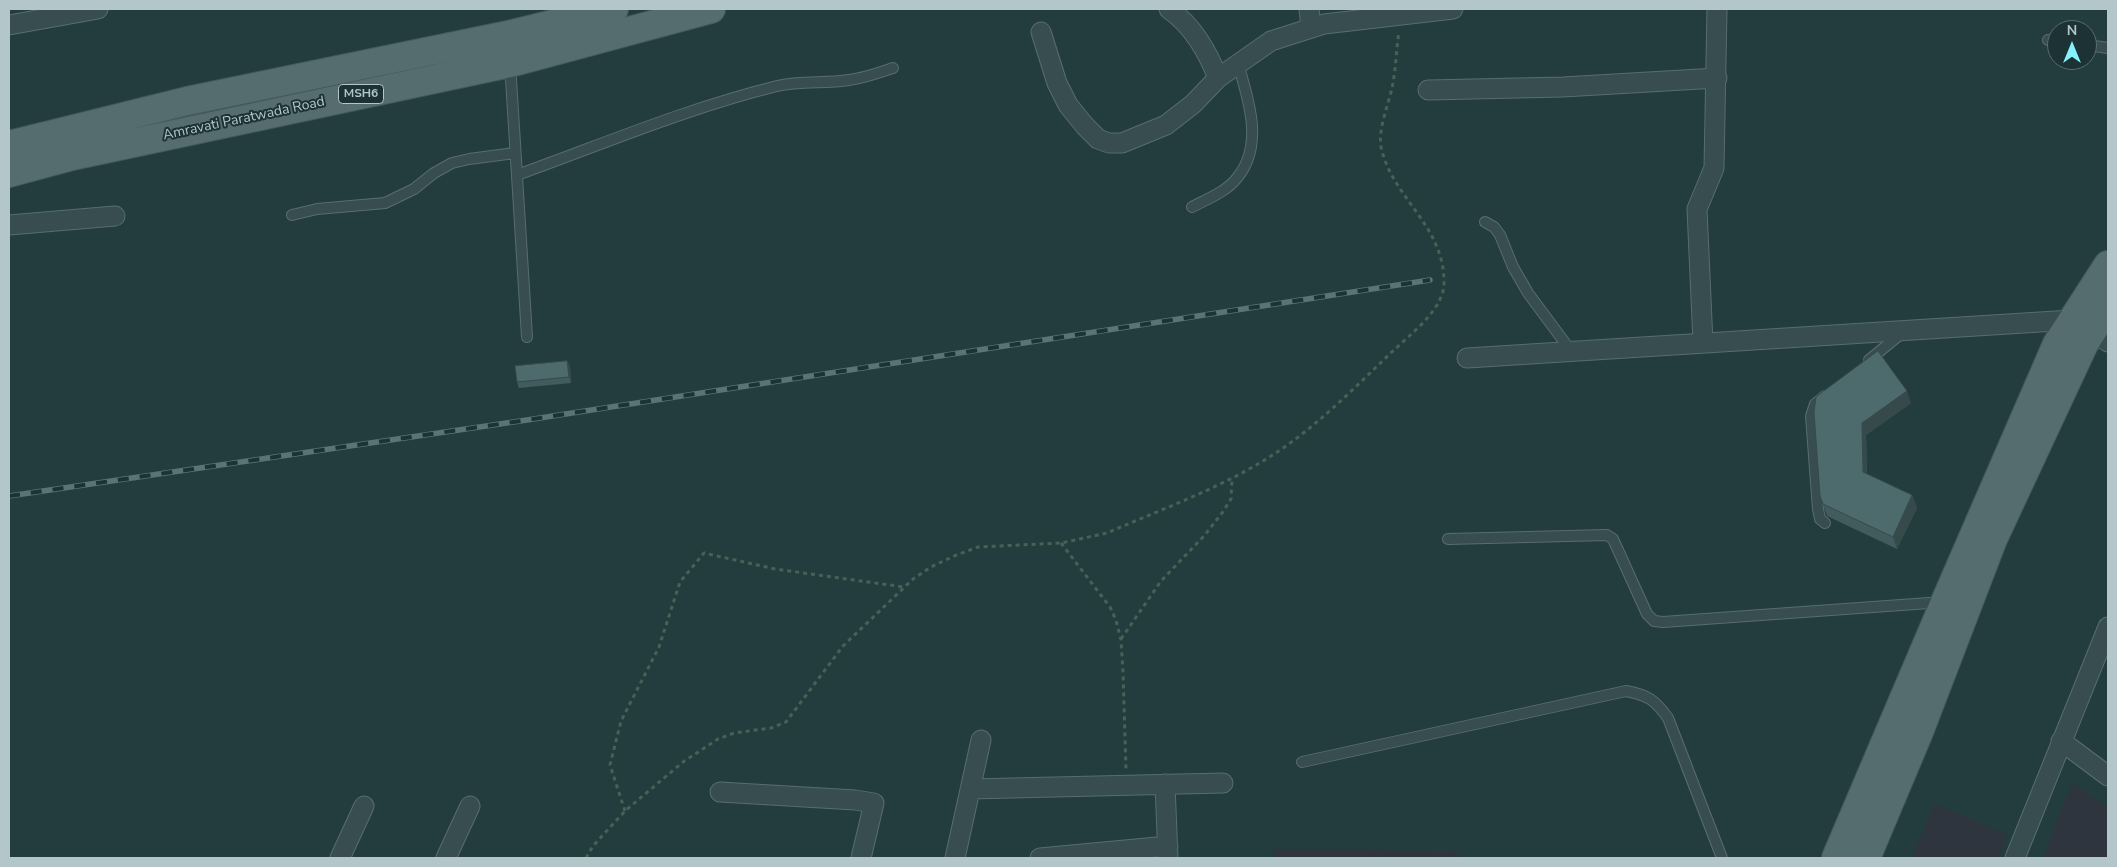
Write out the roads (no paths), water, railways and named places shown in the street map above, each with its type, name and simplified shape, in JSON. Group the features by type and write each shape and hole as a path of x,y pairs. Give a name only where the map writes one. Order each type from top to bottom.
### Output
{"main road":[{"name":"Amravati Paratwada Road","path":"9,173 509,49 614,9"},
{"name":"Amravati Paratwada Road","path":"9,145 187,101 509,49 712,9"},
{"path":"2091,331 2108,265"},
{"path":"1836,858 1957,601 2057,344 2091,331 2108,307"},
{"path":"1866,858 1919,732 1957,601"}],"street":[{"path":"9,25 98,9"},
{"path":"1169,9 1178,15 1194,33 1208,54 1218,78"},
{"path":"1309,9 1311,28"},
{"path":"1040,32 1057,83 1068,105 1098,139 1109,143 1122,143 1166,125 1194,104 1218,78 1271,41 1324,24 1401,11 1453,9"},
{"path":"1703,343 1697,209 1714,168 1717,9"},
{"path":"1428,90 1563,87 1717,78"},
{"path":"9,226 115,216"},
{"path":"1467,358 1904,330 2091,331"},
{"path":"2015,858 2108,627"},
{"path":"955,858 981,740"},
{"path":"2061,741 2108,776"},
{"path":"970,789 1222,783"},
{"path":"1040,858 1168,852 1165,784"},
{"path":"720,792 855,800 874,804 862,858"},
{"path":"340,858 364,806"},
{"path":"446,858 470,806"}],"lane":[{"path":"509,49 528,337"},
{"path":"1192,207 1219,193 1237,178 1249,157 1253,133 1251,111 1238,64"},
{"path":"517,175 631,132 740,96 779,86 809,82 848,81 893,68"},
{"path":"292,215 317,209 385,203 414,190 434,173 452,163 515,153"},
{"path":"1485,222 1494,227 1500,235 1513,267 1528,294 1571,351"},
{"path":"1860,367 1904,330"},
{"path":"1825,523 1820,519 1818,509 1811,416 1815,404 1830,392"},
{"path":"1448,539 1607,535 1614,539 1647,614 1654,621 1663,622 1957,601"},
{"path":"1302,762 1626,691 1642,694 1656,702 1668,718 1722,858"}],"railway":[{"path":"9,496 527,420 1430,280"}]}
